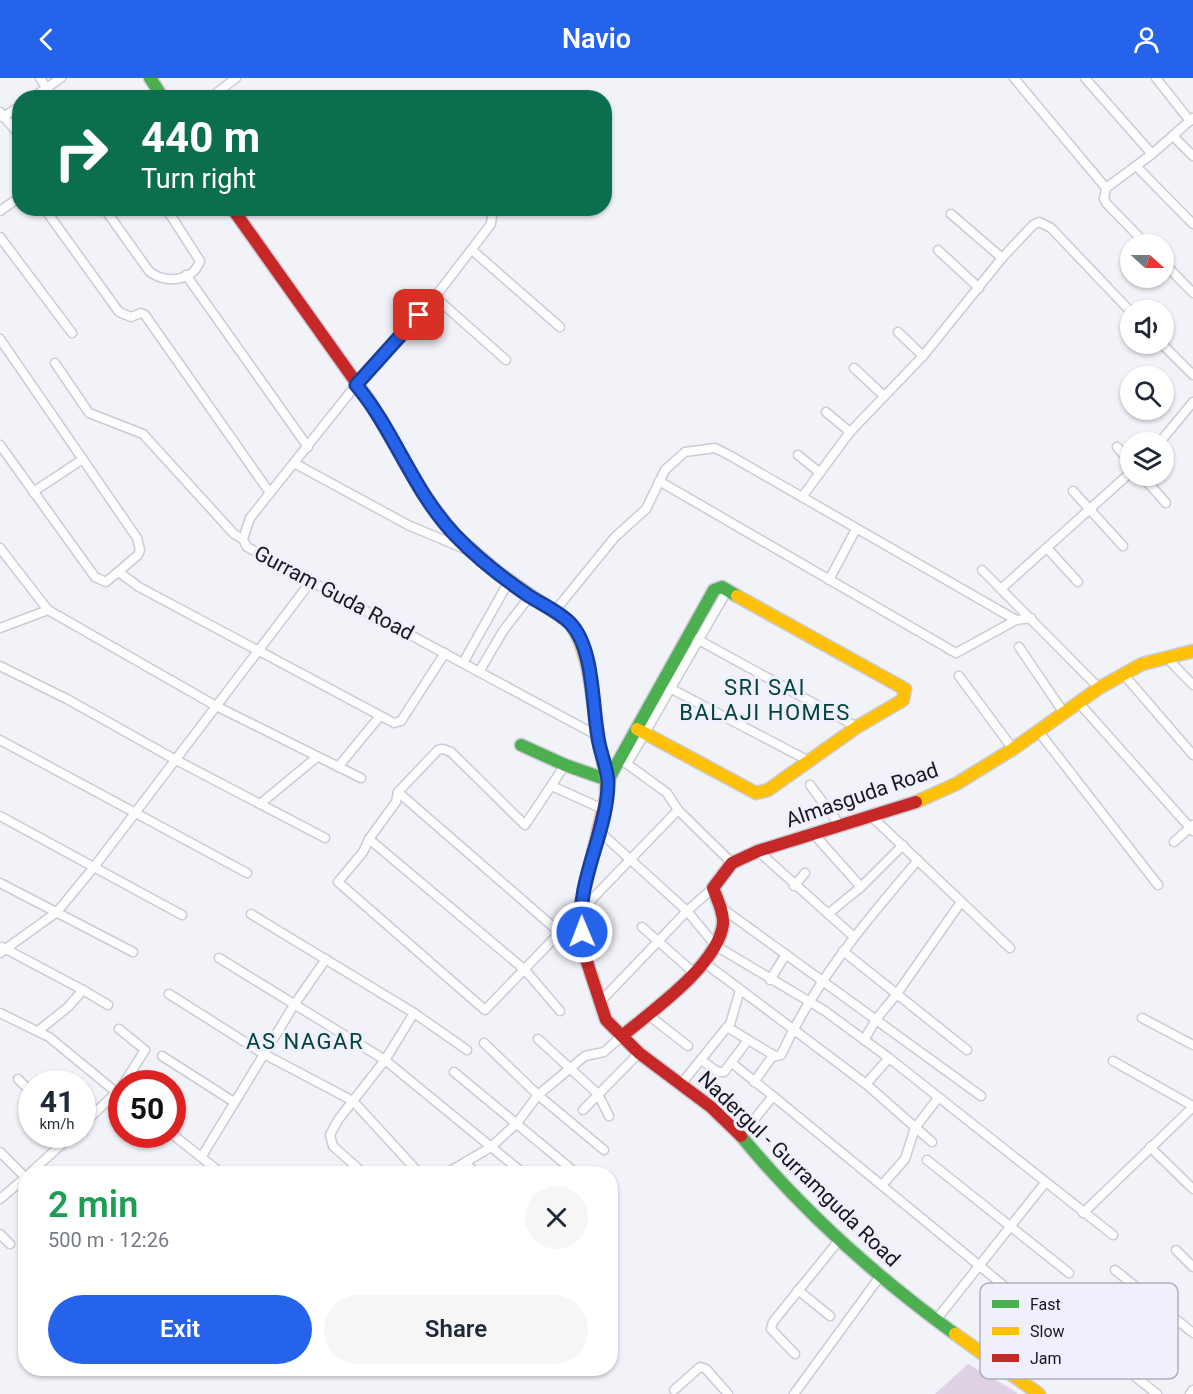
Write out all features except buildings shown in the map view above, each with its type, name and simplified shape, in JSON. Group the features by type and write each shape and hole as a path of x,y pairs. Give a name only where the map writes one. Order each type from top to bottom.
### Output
{"street":[{"path":"40,78 47,88"},
{"path":"44,90 61,78"},
{"path":"220,90 236,78"},
{"path":"1014,78 1106,188"},
{"path":"1085,78 1152,154"},
{"path":"1136,234 1107,204 1104,199 1106,188 1137,167 1192,120 1156,78"},
{"path":"1173,136 1193,156"},
{"path":"1137,167 1193,224"},
{"path":"951,214 965,229 1002,258"},
{"path":"50,216 119,312 131,317 141,313 145,315 270,493"},
{"path":"110,216 155,276 176,280 197,268 199,258 173,216"},
{"name":"Nadergul - Gurramguda Road","path":"238,216 370,402 422,492 455,536 508,582 554,612 577,632 592,690 597,736 608,780 605,810 579,912 585,953 606,1020 639,1053 682,1083 741,1137 776,1179 840,1239 936,1320 980,1352"},
{"name":"Gurram Guda Road","path":"492,216 491,224 435,297 356,385 250,518 243,539 248,547 597,736"},
{"path":"801,496 850,432 883,395 923,356 1002,258 1033,225 1045,224 1120,301"},
{"path":"0,237 72,333"},
{"path":"472,250 560,327"},
{"path":"938,250 979,288"},
{"path":"1174,273 1193,293"},
{"path":"186,275 308,447"},
{"path":"435,297 506,360"},
{"path":"898,332 923,356"},
{"path":"0,339 140,544 138,555 120,573 106,582 94,577 0,445"},
{"path":"1172,354 1193,375"},
{"path":"55,363 89,413 143,435 234,534 243,539"},
{"path":"854,368 883,395"},
{"path":"1168,432 1193,402"},
{"path":"826,412 850,432"},
{"path":"1117,447 1120,450"},
{"path":"554,612 615,537 646,509 665,470 685,452 715,448 1016,620"},
{"path":"798,455 819,472"},
{"path":"33,492 82,459"},
{"path":"294,463 408,525 477,554"},
{"path":"659,482 956,653 1016,620 1031,618"},
{"path":"1002,588 1120,482"},
{"path":"1151,486 1166,502"},
{"path":"1073,491 1123,546"},
{"path":"830,580 856,530"},
{"path":"0,548 48,610 216,706 361,778"},
{"path":"1047,548 1078,582"},
{"path":"982,570 1099,688"},
{"path":"120,573 139,588 394,723 401,721 445,653"},
{"path":"108,1005 2,949 57,912 136,814 312,580"},
{"path":"463,663 508,582"},
{"path":"521,745 565,765 608,780 624,761 694,637 714,590 723,587 904,689 903,700 896,706 857,727 768,790 756,793 641,731"},
{"path":"479,672 503,631 530,596"},
{"path":"0,628 48,610"},
{"path":"694,637 857,727"},
{"path":"1019,647 1064,713"},
{"name":"Almasguda Road","path":"713,888 732,863 812,831 935,794 1013,749 1099,688 1142,664 1193,651"},
{"path":"1166,657 1193,685"},
{"path":"0,666 67,699 176,760 325,838"},
{"path":"1125,675 1193,755"},
{"path":"959,676 1013,749"},
{"path":"666,686 809,761"},
{"path":"1078,702 1192,828 1174,842"},
{"path":"338,767 380,716"},
{"path":"1039,732 1158,885"},
{"path":"0,740 247,873"},
{"path":"565,765 525,825 451,752 443,748 428,759 398,792 396,802 353,866 338,882 485,1010 525,970 558,931 632,859 678,810"},
{"path":"260,804 317,757"},
{"path":"624,761 667,793 678,810 732,863"},
{"path":"810,785 839,824"},
{"path":"552,786 605,810"},
{"path":"398,792 558,931"},
{"path":"870,814 1010,948"},
{"path":"0,816 182,915"},
{"path":"812,831 861,887"},
{"path":"600,832 687,911 716,946 825,1011 890,1058 1113,1235"},
{"path":"369,839 525,970 560,1011"},
{"path":"828,914 861,887 903,845"},
{"path":"758,851 794,886 853,936"},
{"path":"729,1028 775,1056 781,1055 808,1002 853,936 918,860"},
{"path":"794,886 805,873"},
{"path":"0,883 134,952"},
{"path":"462,1166 491,1147 517,1123 538,1095 570,1068 585,1056 604,1052 705,963 716,946 723,924 713,888 658,940 600,1002"},
{"path":"864,1040 876,1018 896,995 961,902"},
{"path":"719,906 981,1095"},
{"path":"250,914 414,1012 467,1050"},
{"path":"723,924 740,920"},
{"path":"642,927 693,972"},
{"path":"843,951 967,1050"},
{"path":"770,980 786,954"},
{"path":"219,958 385,1060 514,1166"},
{"path":"202,1156 294,1005 326,959"},
{"path":"705,963 792,1031 866,1084 932,1142"},
{"path":"38,1031 68,1007 83,990"},
{"path":"729,1028 740,990"},
{"path":"169,994 264,1054 353,1101 413,1166"},
{"path":"355,1166 333,1146 330,1135 338,1120 385,1060 414,1012"},
{"path":"0,1013 49,1037 108,1083"},
{"path":"647,1014 688,1046"},
{"path":"1142,1018 1193,1046"},
{"path":"682,1083 723,1030 729,1028"},
{"path":"119,1029 145,1050 132,1070"},
{"path":"538,1039 598,1094 609,1116"},
{"path":"701,1060 718,1072 724,1072 733,1064 748,1040"},
{"path":"484,1043 538,1095 604,1150"},
{"path":"584,1110 639,1053"},
{"path":"162,1056 234,1102"},
{"path":"754,1082 775,1056"},
{"path":"866,1084 890,1058"},
{"path":"1083,1213 1193,1107 1113,1061"},
{"path":"733,1064 883,1184 1001,1283"},
{"path":"454,1072 568,1166"},
{"path":"741,1137 773,1096"},
{"path":"883,1184 905,1159 915,1128 938,1098"},
{"path":"96,1113 108,1102"},
{"path":"186,1144 213,1166"},
{"path":"1150,1147 1193,1189"},
{"path":"37,1166 57,1148"},
{"path":"0,1152 18,1169"},
{"path":"927,1160 1069,1273"},
{"path":"0,1199 18,1183"},
{"path":"936,1320 1045,1183"},
{"path":"0,1234 10,1244"},
{"path":"795,1354 771,1329 777,1315 840,1239"},
{"path":"1176,1250 1193,1267"},
{"path":"1114,1270 1130,1283"},
{"path":"794,1394 881,1275"},
{"path":"798,1290 830,1316"},
{"path":"1178,1321 1193,1333"},
{"path":"674,1390 700,1367 706,1369 728,1394"},
{"name":"Nadergul - Gurramguda Road","path":"1018,1379 1039,1394"},
{"path":"1138,1379 1157,1394"},
{"path":"1190,1394 1193,1390"}],"shaded area":[{"path":"968,1364 980,1371 980,1379 994,1379 1018,1394 935,1394"}],"traffic: fast":[{"path":"150,78 158,90"},
{"path":"521,745 565,765 608,780 714,590 722,587 737,596"},
{"path":"741,1136 789,1190 869,1266 955,1334"}],"traffic: slow":[{"path":"500,574 569,622 576,633 582,646 589,676 605,774 606,798"},
{"path":"637,729 756,793 768,790 857,727 903,700 905,689 737,596"},
{"path":"916,802 956,784 1013,749 1099,688 1142,664 1193,651"},
{"path":"955,1334 980,1352"},
{"path":"1018,1379 1039,1394"}],"traffic: jam":[{"path":"238,216 370,402 422,492 455,536 500,574"},
{"path":"606,798 579,912 584,953 606,1020 639,1053 711,1107 741,1136"},
{"path":"622,1036 682,986 709,955 718,940 723,924 721,910 713,888 732,863 758,851 916,802"}],"district":[{"name":"SRI SAI BALAJI HOMES","path":"765,700"},
{"name":"AS NAGAR","path":"305,1041"}],"route":[{"path":"419,315 356,385 377,412 422,492 455,536 508,582 569,622 577,632 592,690 597,736 608,780 605,810 579,912 582,932"}]}
